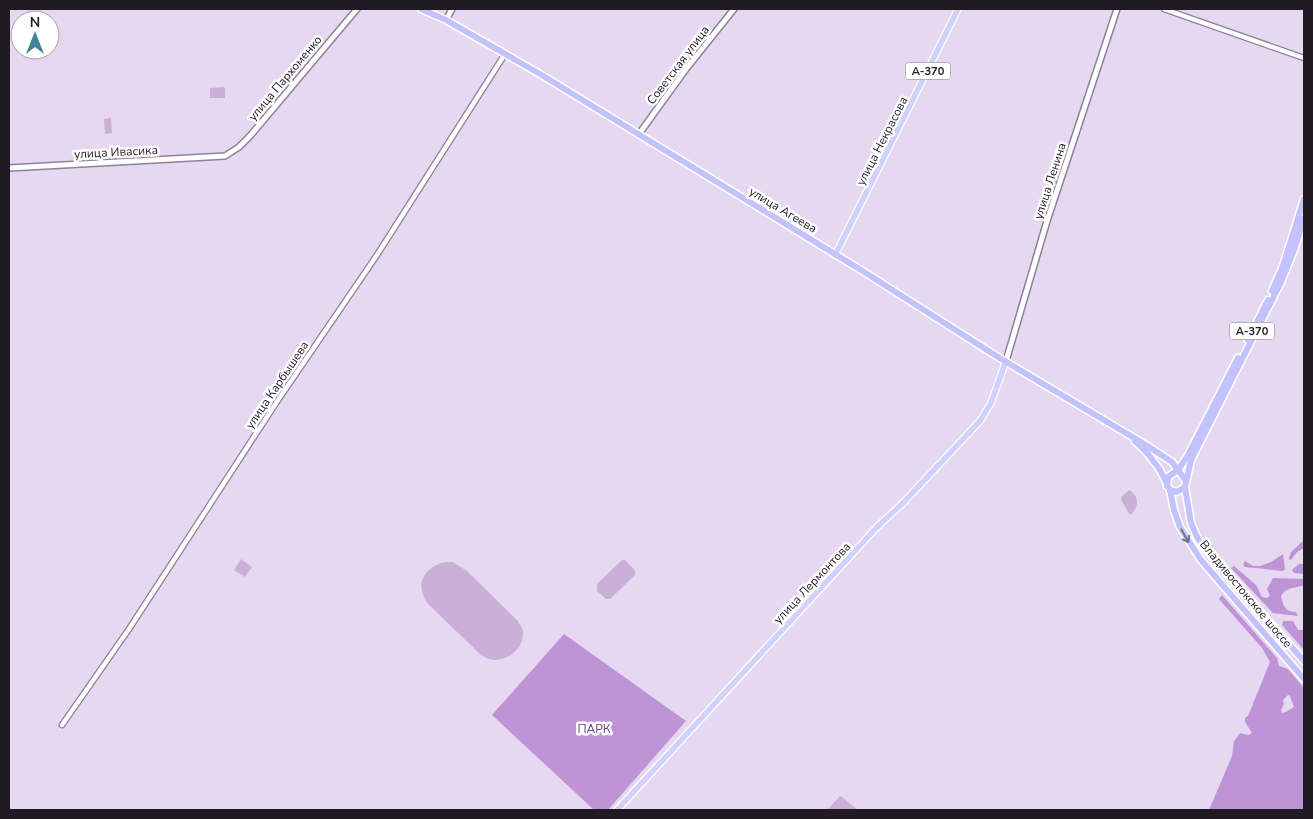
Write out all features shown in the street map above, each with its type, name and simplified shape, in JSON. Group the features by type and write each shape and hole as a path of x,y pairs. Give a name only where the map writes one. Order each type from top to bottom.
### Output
{"highway":[{"name":"улица Агеева","path":"421,9 446,20 639,134 1172,462 1178,470"},
{"name":"А-370","path":"1185,484 1191,460 1267,312 1294,241 1304,199"},
{"name":"А-370","path":"1169,488 1168,477 1178,470 1191,450 1272,292 1304,218"},
{"name":"улица Агеева","path":"1131,437 1153,461 1169,488"},
{"name":"А-370","path":"1178,470 1185,484"},
{"path":"1169,488 1177,492 1185,484"},
{"name":"Владивостокское шоссе","path":"1185,484 1191,523 1204,547 1304,661"},
{"name":"Владивостокское шоссе","path":"1169,488 1180,527 1200,560 1303,676"}],"main road":[{"name":"улица Пархоменко","path":"225,156 250,136 357,9"},
{"path":"446,20 452,9"},
{"name":"Советская улица","path":"639,134 686,69 734,9"},
{"name":"улица Некрасова","path":"835,255 958,9"},
{"name":"улица Ленина","path":"1006,361 1047,221 1116,9"},
{"name":"улица Ивасика","path":"9,168 225,156"},
{"name":"улица Лермонтова","path":"617,810 877,526 902,504 980,421 990,403 1006,361"}],"street":[{"path":"1164,9 1304,58"},
{"name":"улица Карбышева","path":"62,725 125,635 276,403 377,255 505,54"}],"shaded area":[{"path":"210,88 225,88 225,98 210,98"},
{"path":"111,118 112,133 106,134 104,119"},
{"path":"1129,490 1137,499 1137,506 1130,515 1121,500 1122,496"},
{"path":"241,559 252,567 245,577 234,570"},
{"path":"622,560 625,560 635,570 635,575 610,599 606,599 597,591 597,584"},
{"path":"446,562 453,562 467,571 518,621 523,631 523,638 515,652 505,658 495,660 483,656 428,604 422,590 424,577 432,568"},
{"path":"840,796 842,797 858,810 827,810"}],"green space":[{"path":"1304,540 1304,548 1297,552 1291,560 1289,559 1291,552"},
{"path":"1283,554 1285,569 1283,571 1245,567 1243,564 1245,561 1253,566 1260,566 1271,562"},
{"path":"1299,564 1304,564 1304,574 1294,573 1292,570"},
{"path":"1234,566 1256,585 1262,597 1267,598 1270,596 1267,589 1273,578 1304,579 1304,585 1289,589 1281,596 1285,608 1296,612 1298,616 1273,613 1231,568"},
{"path":"1222,595 1277,658 1279,666 1288,669 1304,688 1304,810 1209,810 1232,756 1234,741 1240,733 1248,735 1252,733 1245,722 1245,718 1248,716 1270,662 1262,648 1219,599","holes":["1288,695 1294,707 1282,713 1283,700"]},
{"path":"1283,621 1293,621 1298,630 1304,630 1304,650 1282,625"},
{"name":"ПАРК","path":"564,634 686,721 608,810 594,810 492,715"}]}
